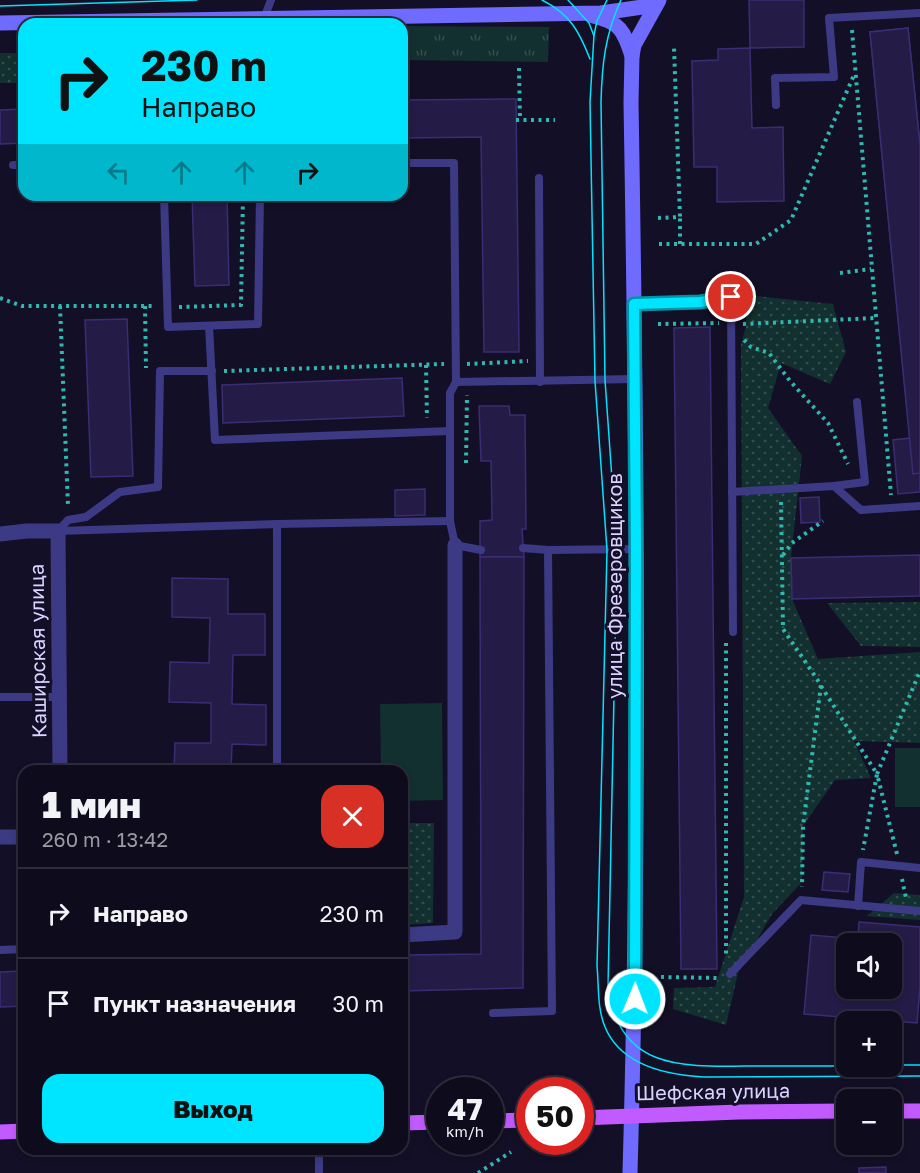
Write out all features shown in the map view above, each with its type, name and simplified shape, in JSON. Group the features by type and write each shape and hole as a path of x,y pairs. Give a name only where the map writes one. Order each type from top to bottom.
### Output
{"main road":[{"path":"408,18 616,12 655,2"},
{"name":"улица Фрезеровщиков","path":"630,1173 636,909 635,379 631,102 632,56 655,2"},
{"path":"582,14 603,18 618,25 626,37 632,56"},
{"path":"0,23 18,23"},
{"name":"Шефская улица","path":"594,1117 836,1111"},
{"path":"902,1111 920,1111"},
{"path":"408,1124 426,1123"},
{"path":"0,1132 18,1131"}],"street":[{"path":"0,534 63,526"},
{"name":"Каширская улица","path":"60,765 63,526"},
{"path":"408,934 455,932 455,545"},
{"path":"0,837 18,837"}],"lane":[{"path":"264,18 271,0"},
{"path":"776,105 776,78 834,78 829,18 920,13"},
{"path":"408,163 454,163 456,382 450,393 450,521 455,545 481,550"},
{"path":"13,165 18,165"},
{"path":"539,178 540,382"},
{"path":"164,201 168,327 258,324 260,201"},
{"path":"634,304 700,302 731,297 730,633"},
{"path":"209,326 214,371 215,440 450,431"},
{"path":"63,526 86,517 120,492 158,487 160,371 214,371"},
{"path":"456,382 635,379"},
{"path":"732,492 865,482 857,402"},
{"path":"834,486 861,510 920,506"},
{"path":"63,526 450,521"},
{"path":"276,524 277,765"},
{"path":"523,548 636,549"},
{"path":"493,1013 552,1011 548,550"},
{"path":"0,697 60,697"},
{"path":"858,906 861,862 920,868"},
{"path":"728,972 801,900 920,911"},
{"path":"0,950 18,949"},
{"path":"319,1155 319,1173"}],"path":[{"path":"730,325 751,347 769,353 790,381 828,423 854,480 892,502 854,74 851,17"},
{"path":"674,47 680,244"},
{"path":"519,68 518,120 555,120"},
{"path":"659,244 756,244 791,220 854,74"},
{"path":"0,298 22,306 240,305 243,201"},
{"path":"658,219 680,218"},
{"path":"840,273 871,269"},
{"path":"60,306 67,506 75,509 63,526"},
{"path":"145,306 146,374"},
{"path":"658,324 730,325 876,318"},
{"path":"214,371 541,361"},
{"path":"466,472 468,364"},
{"path":"426,365 427,425"},
{"path":"780,489 783,629 878,774 908,910"},
{"path":"783,556 792,543 823,521"},
{"path":"660,977 728,972 730,633"},
{"path":"861,862 878,774 920,671"},
{"path":"801,900 803,826 820,685"},
{"path":"478,1173 511,1152"}],"green space":[{"path":"408,26 549,27 548,62 408,60"},
{"path":"0,53 18,53 18,83 0,83"},
{"path":"746,295 833,304 846,352 830,384 781,363 768,408 802,456 791,558 792,599 818,659 920,652 920,743 854,741 871,778 835,780 803,826 802,882 772,914 738,973 726,1025 673,1009 674,988 715,987 744,897 741,344 746,326"},
{"path":"920,602 920,647 861,646 827,603"},
{"path":"442,703 443,800 408,801 408,765 381,765 380,704"},
{"path":"895,748 920,748 920,807 895,807"},
{"path":"408,823 434,823 433,923 408,925"},
{"path":"18,866 18,912 16,909"},
{"path":"894,893 920,895 920,920 867,916"}],"building":[{"path":"749,0 804,0 804,47 750,48"},
{"path":"908,28 920,145 920,492 898,494 893,440 910,438 870,32"},
{"path":"908,28 920,145 920,473 913,474 870,32"},
{"path":"750,48 752,128 783,127 784,201 717,202 717,167 694,167 692,61 718,60 718,49"},
{"path":"516,99 519,352 484,352 481,137 408,138 408,100"},
{"path":"18,109 18,143 0,144 0,110"},
{"path":"192,201 227,201 229,285 195,286"},
{"path":"127,319 133,476 91,477 85,320"},
{"path":"710,327 717,969 681,969 674,328"},
{"path":"402,378 404,416 223,423 222,385"},
{"path":"479,406 509,406 510,415 525,415 526,529 522,529 524,557 480,557 480,521 492,520 491,461 481,461"},
{"path":"425,489 425,515 395,516 395,490"},
{"path":"819,497 820,522 801,523 800,498"},
{"path":"920,555 920,596 792,599 791,558"},
{"path":"480,557 524,557 523,988 408,991 408,955 481,954"},
{"path":"172,578 228,579 228,614 265,614 265,655 233,655 232,704 266,705 266,745 232,744 231,765 174,765 175,743 211,743 211,703 169,702 170,662 209,663 210,618 172,617"},
{"path":"824,872 850,874 848,892 822,890"},
{"path":"859,922 920,927 920,988 917,1023 902,1022 902,1011 836,1011 836,1017 804,1014 811,935 836,937 836,999 902,999 902,933 858,933"},
{"path":"18,971 18,1006 0,1007 0,972"},
{"path":"886,1167 886,1173 859,1173 859,1168"}],"tram line":[{"path":"0,6 197,0"},
{"path":"542,0 567,17 582,40 590,59"},
{"path":"568,0 589,23 594,36"},
{"path":"607,0 597,21 594,35 590,102 595,381 607,550 597,966 602,1020 612,1040 622,1051 647,1066 675,1074 704,1077 920,1076"},
{"path":"621,0 611,25 605,50 601,102 605,380 617,550 608,987 614,1014 625,1034 640,1049 658,1058 700,1066 836,1066"},
{"path":"902,1065 920,1065"}],"route":[{"path":"635,999 634,304 700,302 731,297"}]}
